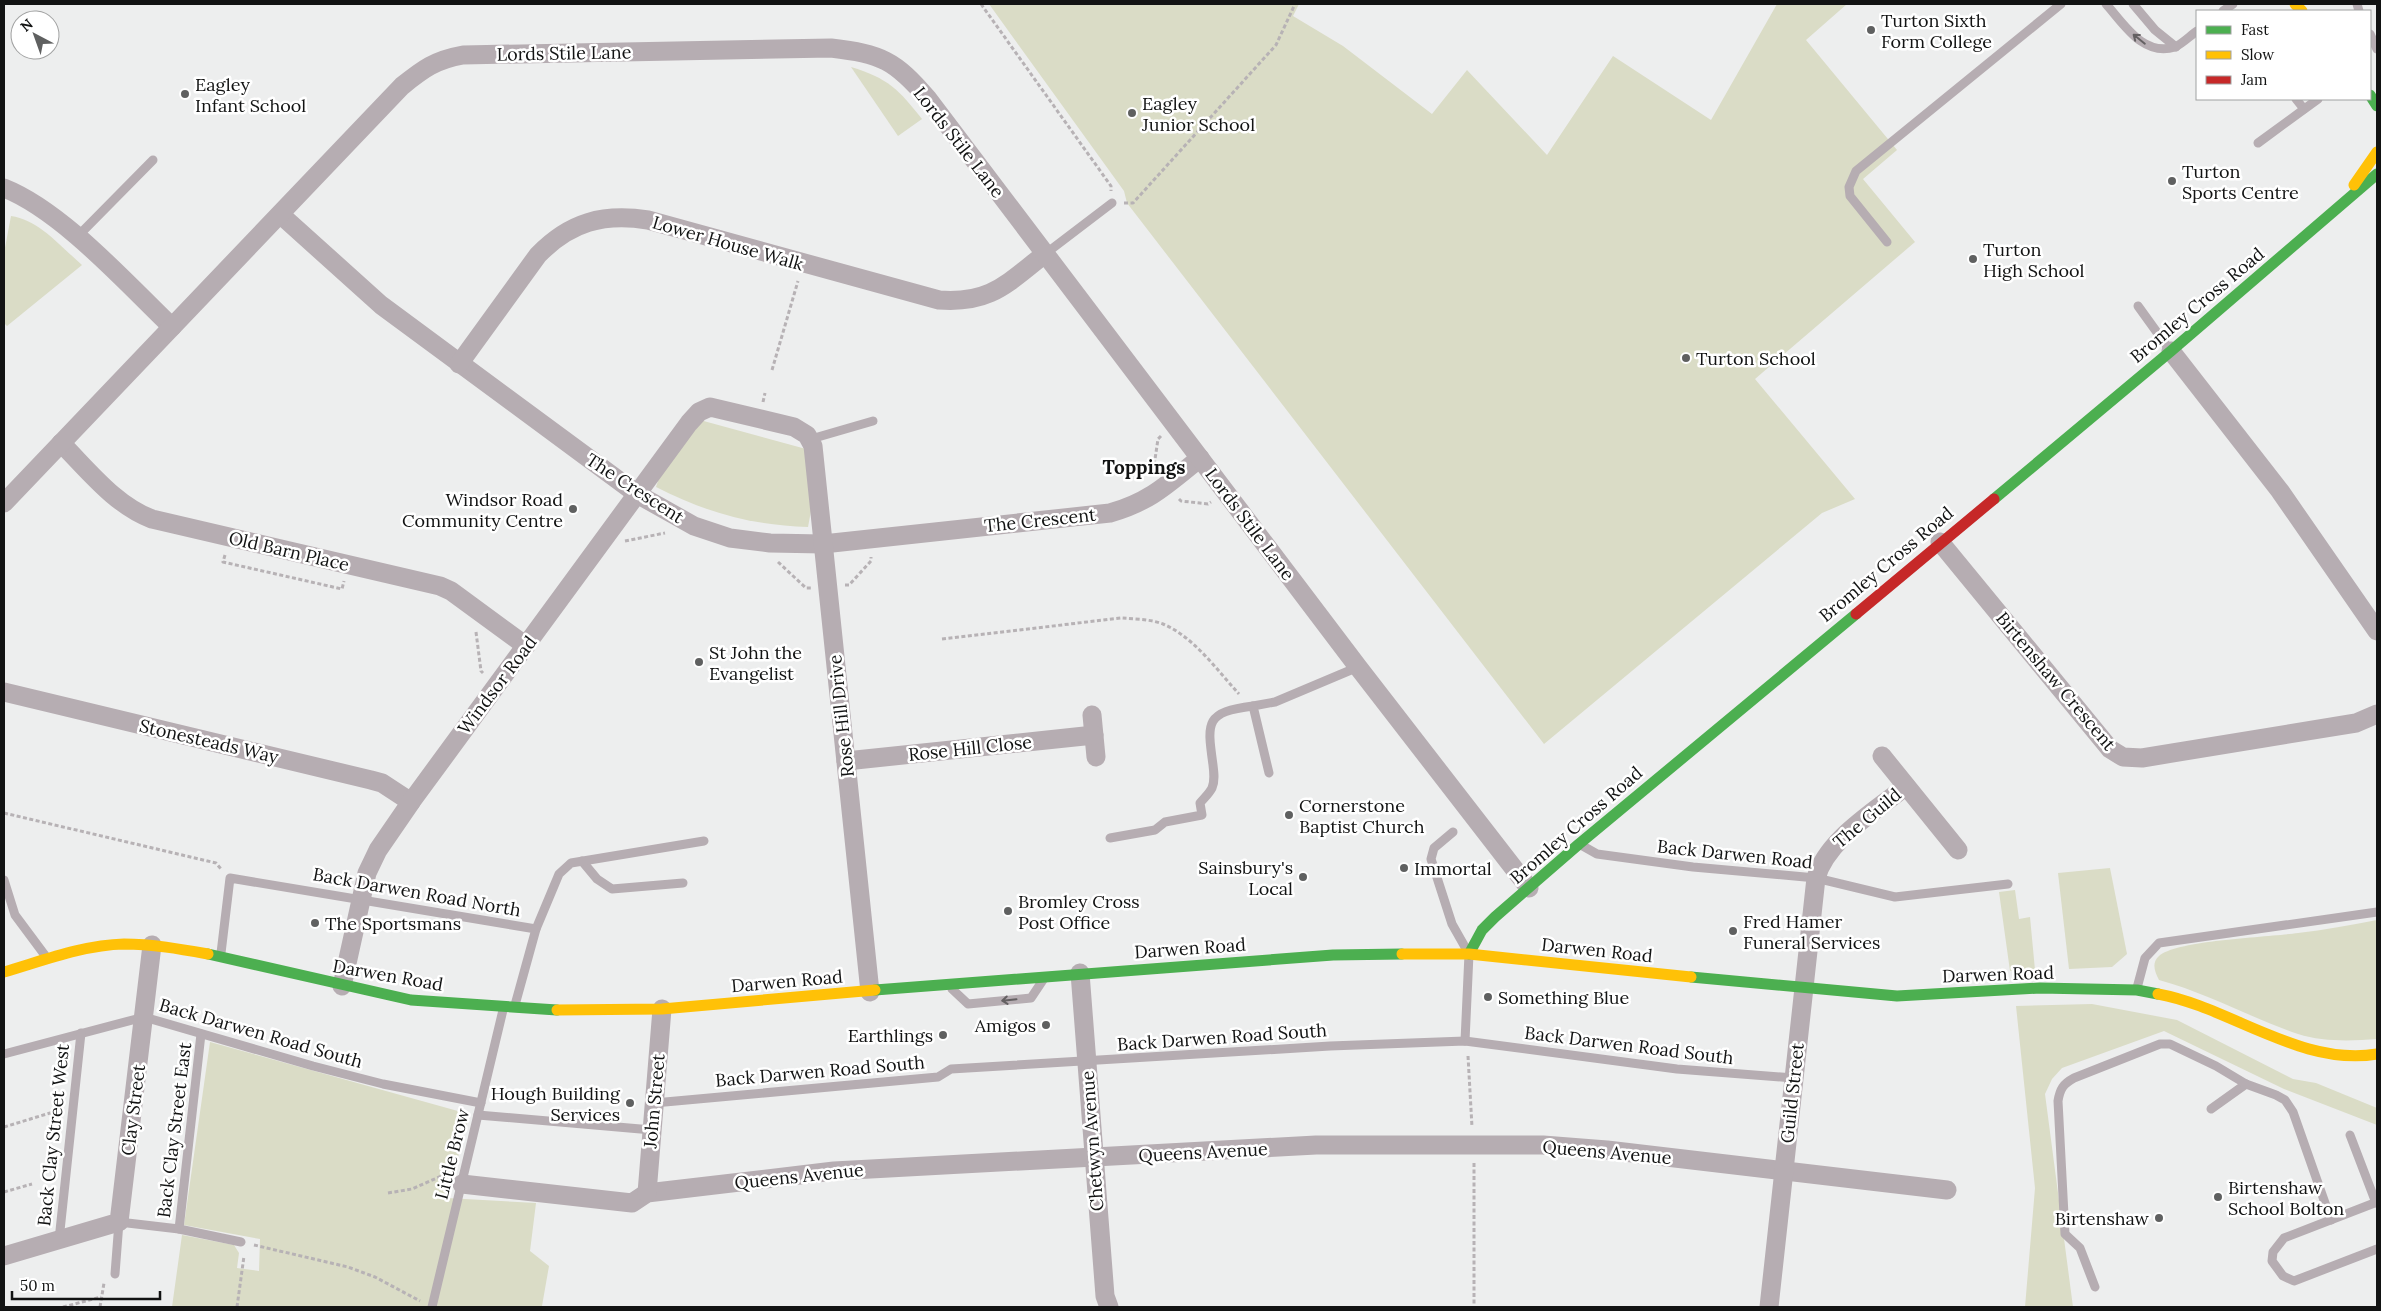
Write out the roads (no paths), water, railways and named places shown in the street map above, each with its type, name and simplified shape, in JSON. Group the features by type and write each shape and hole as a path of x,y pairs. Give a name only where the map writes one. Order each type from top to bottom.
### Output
{"main road":[{"name":"Bromley Cross Road","path":"2336,210 2377,152"},
{"name":"Bromley Cross Road","path":"1468,954 1482,930 1579,844 2171,351 2377,174"},
{"name":"Darwen Road","path":"4,972 47,958 113,945 152,945 221,956 342,986 411,1000 509,1008 592,1011 662,1009 1080,973 1333,955 1468,954 1804,989 1897,996 2040,988 2137,990 2176,997 2267,1034 2331,1054 2365,1056 2377,1054"}],"street":[{"name":"Lords Stile Lane","path":"172,327 281,215 402,86 421,70 442,59 462,55 831,48 859,50 881,58 907,75 928,99 1358,667 1529,888"},
{"path":"4,188 24,198 78,237 172,327 4,503"},
{"name":"The Crescent","path":"281,215 381,304 637,494 677,518 730,538 770,544 823,544 1110,513 1132,507 1152,497 1200,458"},
{"name":"Lower House Walk","path":"460,364 538,255 552,241 570,230 607,217 648,220 939,300 961,302 978,299 997,291 1046,254"},
{"path":"2171,351 2280,491 2377,631"},
{"name":"Windsor Road","path":"342,986 367,873 378,850 411,802 689,423 704,409 716,407 794,427 811,439"},
{"name":"Rose Hill Drive","path":"811,439 870,992"},
{"name":"Old Barn Place","path":"60,444 123,505 152,520 440,586 450,591 526,646"},
{"name":"Birtenshaw Crescent","path":"1940,542 2110,748 2122,757 2142,758 2318,729 2356,722 2377,714"},
{"name":"Stonesteads Way","path":"4,692 371,780 382,783 411,802"},
{"path":"1092,715 1096,757"},
{"name":"Rose Hill Close","path":"846,761 1094,735"},
{"name":"The Guild","path":"1882,756 1958,850"},
{"name":"The Guild","path":"1816,878 1822,861 1833,846 1906,786"},
{"name":"Guild Street","path":"1769,1307 1816,878"},
{"name":"Clay Street","path":"119,1222 152,945"},
{"name":"Chetwyn Avenue","path":"1080,973 1093,1158 1105,1296 1109,1307"},
{"name":"John Street","path":"647,1193 662,1009"},
{"name":"Queens Avenue","path":"462,1184 624,1203 641,1199 647,1193 834,1171 1316,1145 1543,1145 1606,1150 1947,1190"},
{"path":"4,1256 119,1222"}],"lane":[{"path":"1887,242 1850,196 1849,187 1856,171 2061,4"},
{"path":"2106,4 2137,39 2149,46 2160,48 2176,47 2196,32"},
{"path":"2133,4 2155,30 2176,47"},
{"path":"2371,36 2377,49"},
{"path":"2297,100 2304,109"},
{"path":"2258,143 2317,100"},
{"path":"78,237 153,160"},
{"path":"1046,254 1112,203"},
{"path":"2138,306 2171,351"},
{"path":"811,439 873,421"},
{"path":"1110,838 1155,830 1166,822 1202,815 1200,803 1213,786 1214,777 1209,733 1211,724 1225,711 1275,702 1358,667"},
{"path":"1251,706 1269,773"},
{"path":"1453,832 1434,848 1431,859 1452,924 1468,954 1465,1041"},
{"name":"Back Darwen Road North","path":"221,956 230,878 536,929 559,874 571,863 704,841"},
{"name":"Back Darwen Road","path":"1579,844 1596,854 1639,861 1816,878 1895,897 2008,884"},
{"path":"582,861 597,879 612,889 683,883"},
{"path":"4,880 15,915 47,958"},
{"path":"2137,990 2145,958 2159,943 2377,912"},
{"name":"Little Brow","path":"428,1305 462,1184 481,1104 509,1008 536,929"},
{"path":"947,984 968,1004 1032,998 1046,976"},
{"name":"Back Darwen Road South","path":"4,1054 144,1017 383,1084 481,1104"},
{"name":"Back Clay Street West","path":"59,1240 81,1033"},
{"name":"Back Clay Street East","path":"179,1229 201,1034"},
{"name":"Back Darwen Road South","path":"654,1103 938,1077 951,1069 1330,1046 1465,1041 1677,1069 1794,1078"},
{"path":"2094,1287 2080,1248 2065,1234 2058,1101 2065,1083 2160,1044 2170,1044 2216,1066 2246,1084 2285,1100 2293,1112 2330,1220"},
{"path":"2211,1109 2246,1084"},
{"path":"478,1115 652,1130"},
{"path":"2350,1135 2376,1202 2284,1238 2277,1244 2272,1261 2283,1276 2294,1281 2377,1249"},
{"path":"119,1222 179,1229 242,1242"},
{"name":"Clay Street","path":"114,1274 119,1222"}],"place":[{"name":"Turton Sixth Form College","path":"1871,30"},
{"name":"Eagley Infant School","path":"185,94"},
{"name":"Eagley Junior School","path":"1132,113"},
{"name":"Turton Sports Centre","path":"2172,181"},
{"name":"Turton High School","path":"1973,259"},
{"name":"Turton School","path":"1686,358"},
{"name":"Windsor Road Community Centre","path":"573,509"},
{"name":"St John the Evangelist","path":"699,662"},
{"name":"Cornerstone Baptist Church","path":"1289,815"},
{"name":"Immortal","path":"1404,868"},
{"name":"Sainsbury's Local","path":"1303,877"},
{"name":"Bromley Cross Post Office","path":"1008,911"},
{"name":"The Sportsmans","path":"315,923"},
{"name":"Fred Hamer Funeral Services","path":"1733,931"},
{"name":"Something Blue","path":"1488,997"},
{"name":"Amigos","path":"1046,1025"},
{"name":"Earthlings","path":"943,1035"},
{"name":"Hough Building Services","path":"630,1103"},
{"name":"Birtenshaw School Bolton","path":"2218,1197"},
{"name":"Birtenshaw","path":"2159,1218"}],"district":[{"name":"Toppings","path":"1144,467"}]}
